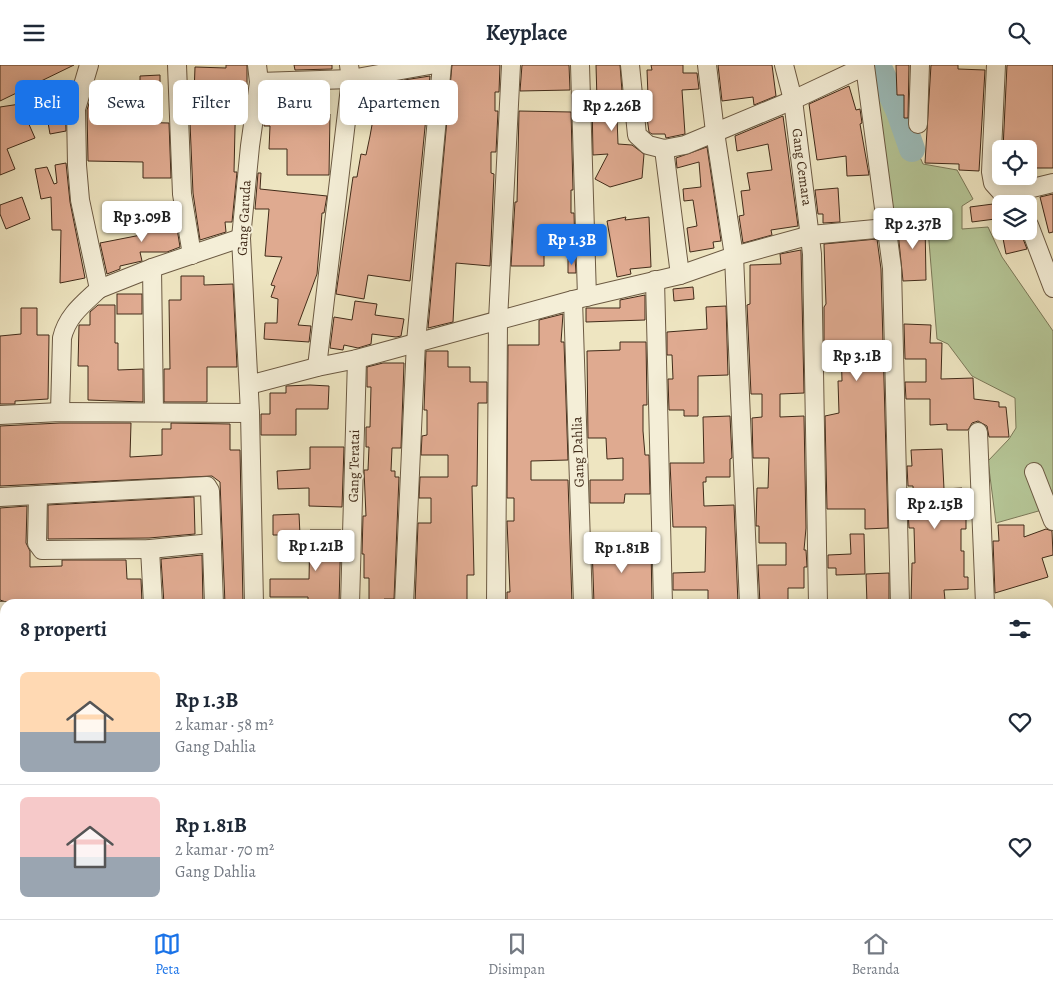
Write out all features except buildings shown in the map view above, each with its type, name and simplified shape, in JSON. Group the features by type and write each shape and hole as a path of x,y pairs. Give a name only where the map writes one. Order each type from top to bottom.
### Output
{"street":[{"path":"89,65 76,109 77,165 80,200 99,289"},
{"path":"177,65 182,194 192,255"},
{"path":"404,599 416,342 442,65"},
{"path":"496,599 498,320 511,65"},
{"name":"Gang Dahlia","path":"580,65 583,599"},
{"path":"630,65 637,135 648,145 664,149 685,145 793,100 865,66 893,297 900,599"},
{"path":"707,65 734,256 749,599"},
{"name":"Gang Cemara","path":"784,65 793,100 811,235 818,599"},
{"path":"918,125 920,65"},
{"path":"996,65 992,177 997,189 1002,193 1012,195"},
{"path":"258,73 350,72 422,66"},
{"path":"317,367 350,72"},
{"name":"Gang Garuda","path":"254,599 250,413 241,237 258,73"},
{"path":"664,149 680,275"},
{"path":"1027,195 1053,183"},
{"path":"249,385 317,367 357,359 580,298 680,275 734,256 811,235 886,227"},
{"path":"60,412 62,337 64,329 76,311 99,289 241,237"},
{"path":"1035,240 1053,287"},
{"path":"152,268 154,413"},
{"path":"655,280 663,599"},
{"name":"Gang Teratai","path":"350,599 357,359"},
{"path":"0,415 60,412 250,413"},
{"path":"978,432 985,599"},
{"path":"1034,472 1053,521"},
{"path":"0,497 207,486 210,491 214,599"},
{"path":"38,495 37,543 42,550 150,549 212,543"},
{"path":"150,549 153,599"}],"green space":[{"path":"872,93 902,116 923,164 957,170 973,199 962,206 962,229 988,227 992,240 994,240 1002,257 1053,331 1053,517 1042,510 996,523 988,461 1009,439 1016,428 1015,398 972,376 948,344 937,339 927,217 894,218"}],"waterway":[{"path":"878,65 899,112 912,149"}]}
